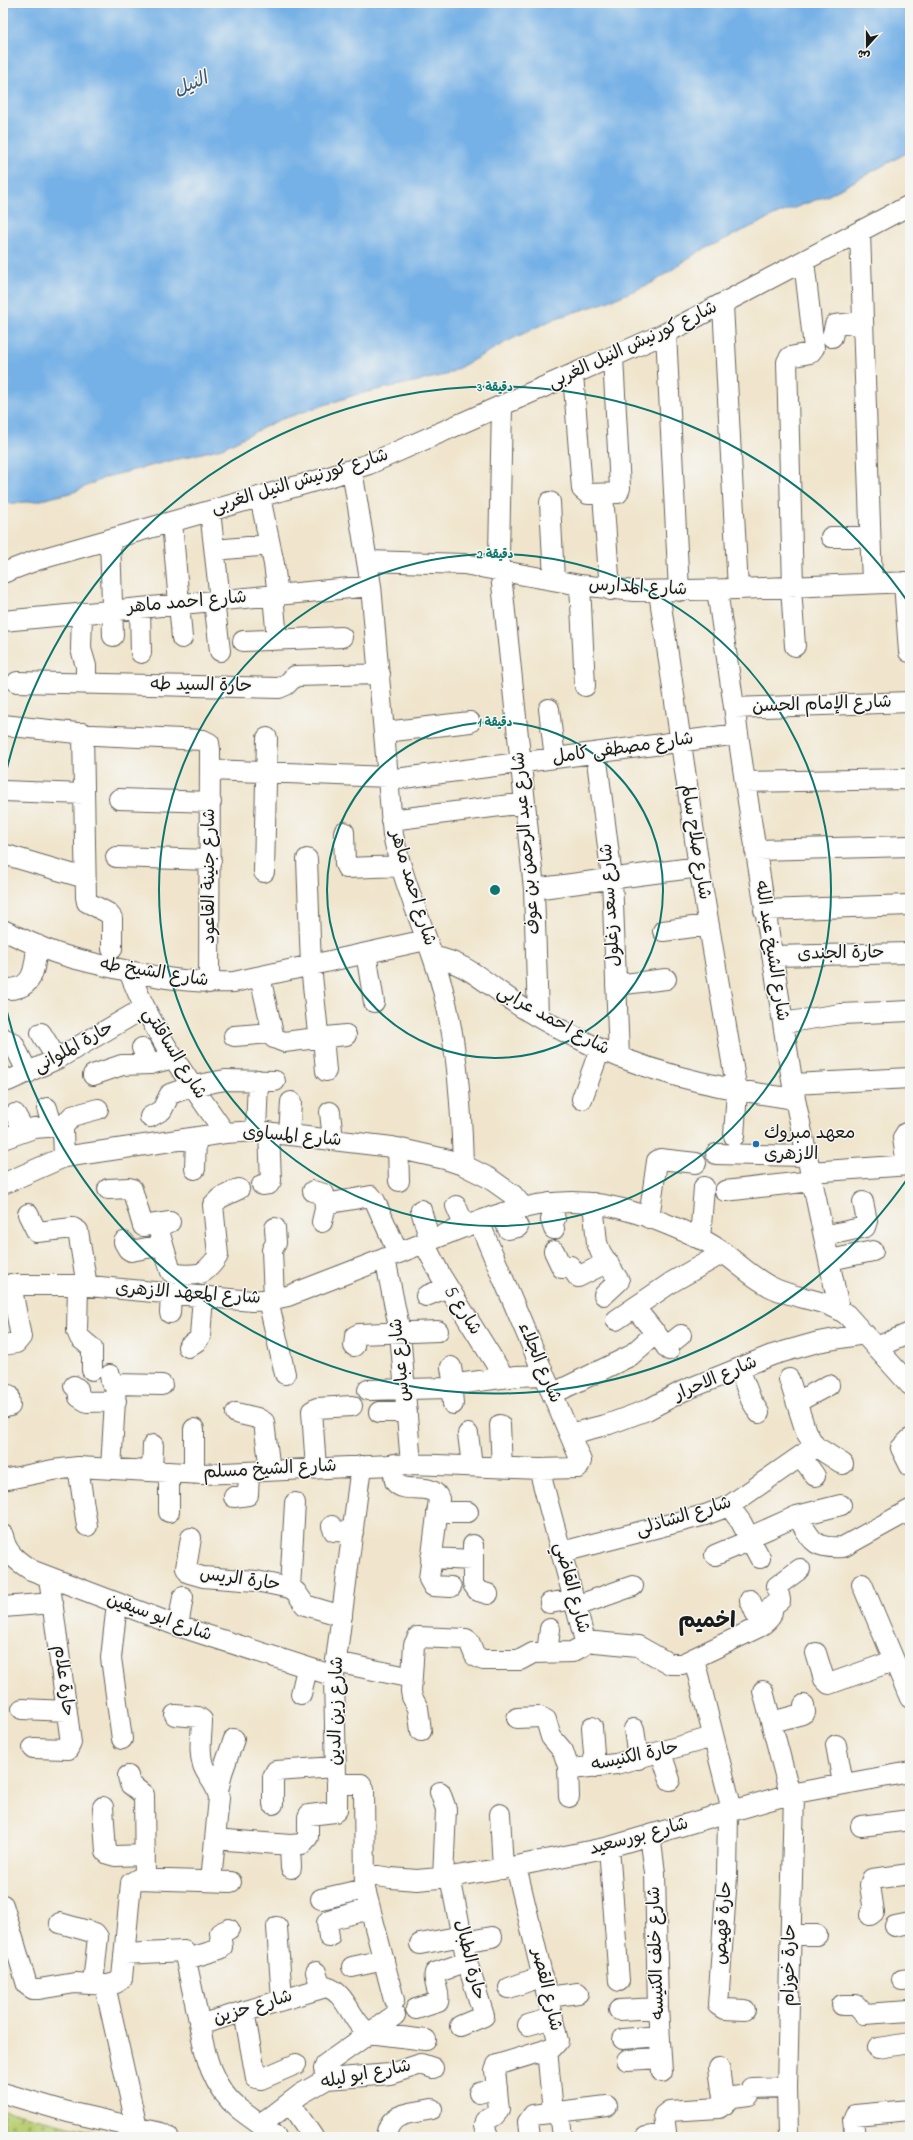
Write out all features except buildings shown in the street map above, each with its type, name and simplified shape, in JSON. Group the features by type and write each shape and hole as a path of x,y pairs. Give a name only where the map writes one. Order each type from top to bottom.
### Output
{"street":[{"name":"شارع كورنيش النيل الغربى","path":"3,573 37,560 352,470 502,406 666,333 723,305 910,205"},
{"path":"860,232 872,583"},
{"path":"794,646 787,362 790,357 810,353 814,348 804,262"},
{"path":"723,305 738,590"},
{"path":"832,337 835,325 863,322"},
{"path":"666,333 679,591"},
{"path":"573,374 582,489 588,494 618,493 620,488 613,357"},
{"name":"شارع عبد الرحمن بن عوف","path":"502,406 499,555 534,889 538,1017"},
{"name":"شارع احمد ماهر","path":"352,470 372,586 391,820 401,866 429,948 444,1002 457,1069 462,1123 463,1164"},
{"path":"604,494 610,590"},
{"path":"260,497 270,545 276,595 277,640"},
{"path":"550,502 554,580"},
{"path":"210,511 214,550 220,651"},
{"path":"172,522 182,638"},
{"path":"831,537 870,537"},
{"path":"110,539 113,636"},
{"path":"214,550 270,545"},
{"name":"شارع المدارس","path":"368,561 446,563 501,570 610,590 659,592 907,582"},
{"path":"907,582 909,652"},
{"path":"580,585 585,686"},
{"name":"شارع احمد ماهر","path":"3,621 372,586"},
{"name":"شارع الشيخ عبد الله","path":"717,590 764,910 794,1091 809,1170 830,1260 839,1308"},
{"name":"شارع صلاح سالم","path":"659,592 708,925 737,1091 734,1136"},
{"path":"140,608 141,653"},
{"path":"82,613 81,649 86,666 86,684"},
{"path":"243,640 342,637"},
{"name":"حارة السيد طه","path":"17,682 279,688 286,685 295,676 380,674"},
{"name":"شارع الإمام الحسن","path":"734,708 910,702"},
{"path":"549,709 555,758"},
{"path":"385,732 470,722"},
{"name":"شارع جنينة القاعود","path":"3,725 107,736 203,740 210,746 211,860 209,983"},
{"path":"83,733 85,878 87,902 108,913 112,918 112,949"},
{"name":"شارع مصطفى كامل","path":"210,770 388,778 738,734"},
{"path":"264,872 266,738"},
{"name":"شارع سعد زغلول","path":"596,753 612,878 619,1057"},
{"path":"745,782 910,779"},
{"path":"3,791 84,794"},
{"path":"119,799 211,802"},
{"path":"391,820 525,803"},
{"path":"344,832 345,864 347,868 401,866"},
{"path":"755,850 910,846"},
{"path":"3,854 85,878"},
{"path":"116,857 211,860"},
{"path":"308,860 312,966 318,1033 326,1071"},
{"path":"534,889 699,866"},
{"path":"764,910 910,905"},
{"path":"662,931 708,925"},
{"name":"شارع الشيخ طه","path":"3,930 37,946 71,958 129,971 192,982 209,983 234,982 366,953 429,948"},
{"path":"7,989 17,988 41,977 37,946"},
{"name":"شارع احمد عرابى","path":"429,948 460,964 538,1017 600,1049 664,1073 737,1091 794,1091 910,1078"},
{"path":"366,953 374,1002"},
{"name":"حارة الجندى","path":"772,956 910,953"},
{"name":"شارع الساقلتي","path":"129,971 144,1008 173,1058 225,1133"},
{"path":"260,977 274,1038 280,1042 346,1035"},
{"path":"616,985 666,979"},
{"name":"حارة الملوانى","path":"3,1076 8,1081 28,1073 57,1059 88,1031 144,1008"},
{"path":"783,1023 841,1014 910,1011"},
{"path":"41,1033 57,1059"},
{"path":"234,1036 272,1033"},
{"path":"3,1038 13,1043 28,1073"},
{"path":"582,1099 600,1049"},
{"path":"93,1075 122,1066 146,1056 173,1058"},
{"path":"150,1117 162,1110 170,1094 193,1086 225,1080 267,1080 263,1131 271,1181 269,1184 262,1185"},
{"path":"289,1135 291,1102"},
{"path":"3,1139 19,1122 54,1120 98,1109"},
{"path":"330,1112 333,1140"},
{"path":"54,1120 64,1157"},
{"name":"شارع المساوى","path":"3,1183 64,1157 225,1133 263,1131 398,1148 428,1154 463,1164 501,1186 524,1208"},
{"path":"725,1191 809,1170 908,1165 903,1138 906,1133 910,1132"},
{"path":"195,1169 196,1138"},
{"path":"398,1148 399,1181"},
{"path":"716,1154 809,1170"},
{"path":"649,1218 656,1160 660,1159 696,1163"},
{"path":"700,1238 704,1187"},
{"path":"108,1189 132,1189 141,1225 144,1226 163,1223 163,1245 171,1272 177,1275 203,1273 216,1259 218,1251 213,1205 220,1198 239,1189"},
{"name":"شارع عباس","path":"320,1206 371,1196 375,1201 392,1256 407,1412 402,1464 395,1481 398,1485 436,1492 439,1499 437,1512"},
{"path":"824,1236 865,1227 867,1221 863,1202"},
{"path":"549,1203 555,1218 551,1220 554,1229"},
{"name":"شارع المعهد الازهرى","path":"7,1284 82,1286 252,1301 271,1300 392,1256 502,1213 549,1203 593,1203 622,1208 700,1238 723,1253 745,1271 772,1288 799,1298 828,1304 839,1308"},
{"path":"593,1203 597,1243 619,1281 604,1295"},
{"name":"شارع الجلاء","path":"456,1206 472,1224 544,1375 581,1461 578,1468 539,1469"},
{"name":"شارع 5","path":"421,1210 427,1242 448,1287 504,1377"},
{"path":"502,1213 508,1229 518,1227"},
{"path":"28,1214 33,1228 37,1232 42,1233 73,1228 78,1231 82,1286 77,1331 80,1338 92,1348 109,1382 111,1468"},
{"path":"275,1228 276,1243 272,1250 271,1300 285,1336 285,1374"},
{"path":"124,1242 131,1251 163,1245"},
{"path":"554,1251 562,1268 570,1266 578,1277 608,1262"},
{"path":"830,1260 873,1251"},
{"path":"616,1320 636,1308 670,1274 723,1253"},
{"path":"188,1347 200,1337 188,1295 189,1274"},
{"path":"3,1345 16,1343 21,1337 7,1284"},
{"path":"426,1296 448,1287"},
{"path":"170,1313 188,1295"},
{"path":"552,1394 630,1356 668,1341 636,1308"},
{"path":"839,1308 871,1340 910,1385"},
{"path":"354,1346 355,1336 359,1334 438,1331"},
{"name":"شارع الاحرار","path":"570,1434 609,1424 647,1410 683,1391 772,1355 818,1342 871,1340 910,1333"},
{"path":"451,1367 454,1382 457,1384 461,1395"},
{"path":"739,1368 751,1400 759,1413"},
{"path":"368,1390 448,1388 461,1395 504,1377 544,1375"},
{"path":"789,1379 806,1432 808,1451 815,1476"},
{"path":"74,1386 78,1389 79,1397 84,1401 109,1382 150,1380"},
{"path":"797,1402 829,1385"},
{"path":"316,1468 312,1411 317,1408 352,1406"},
{"path":"379,1412 407,1412"},
{"path":"236,1413 261,1419 265,1425 272,1426 270,1471"},
{"path":"500,1425 502,1467"},
{"path":"194,1429 194,1474"},
{"path":"468,1434 472,1465"},
{"path":"910,1439 901,1448 910,1466"},
{"path":"153,1445 161,1471 168,1512"},
{"path":"808,1451 843,1464"},
{"name":"شارع الشاذلى","path":"562,1552 705,1515 729,1506 808,1451"},
{"name":"شارع الشيخ مسلم","path":"3,1480 53,1470 78,1467 194,1474 402,1464 472,1465 539,1469"},
{"name":"شارع زين الدين","path":"361,1466 335,1669 336,1775 361,1784 367,1779 365,1882 382,1973 394,2008 369,2033"},
{"path":"78,1467 87,1526"},
{"name":"شارع القاضي","path":"421,1731 418,1708 412,1697 412,1678 415,1641 422,1636 466,1639 469,1641 475,1656 483,1660 520,1660 526,1650 533,1653 547,1653 578,1650 583,1646 585,1641 539,1469"},
{"path":"234,1497 248,1495 249,1472"},
{"path":"290,1588 295,1503"},
{"path":"715,1555 797,1516 840,1505"},
{"path":"729,1506 751,1538 760,1558"},
{"path":"797,1516 814,1543 822,1546 843,1547 910,1510"},
{"path":"451,1587 430,1584 428,1579 427,1546 437,1512 468,1512"},
{"path":"332,1526 334,1531 353,1532"},
{"name":"شارع ابو سيفين","path":"3,1535 4,1542 14,1559 31,1570 178,1626 307,1668 335,1669 412,1678"},
{"name":"حارة الريس","path":"191,1538 186,1568 189,1573 203,1577 256,1581 290,1588 300,1595 305,1605 342,1616"},
{"path":"427,1546 473,1553 474,1588 488,1594"},
{"path":"585,1641 638,1646 670,1664 676,1665 694,1659 761,1626 773,1616 772,1606 780,1600 777,1586 779,1582 800,1569"},
{"name":"حارة علام","path":"33,1748 70,1748 71,1743 67,1711 53,1670 53,1603 49,1578"},
{"path":"862,1584 893,1661 910,1698"},
{"path":"550,1602 575,1603 633,1586"},
{"path":"178,1626 183,1596"},
{"path":"750,1600 761,1626"},
{"path":"3,1607 53,1603"},
{"path":"118,1603 111,1658 122,1739"},
{"path":"547,1653 550,1629"},
{"path":"816,1653 824,1679 829,1684 893,1661"},
{"path":"694,1659 730,1811"},
{"path":"301,1694 307,1668"},
{"name":"حارة خوزام","path":"763,1691 772,1722 772,1749 792,1794 791,1934 787,2087 788,2137"},
{"path":"772,1722 802,1714 805,1712 804,1705"},
{"path":"22,1709 67,1711"},
{"path":"175,1715 198,1717 202,1720 200,1755 219,1798 211,1882"},
{"name":"حارة الكنيسه","path":"517,1718 540,1717 546,1720 551,1737 563,1751 568,1766 576,1769 638,1759 713,1737"},
{"path":"592,1728 595,1767"},
{"path":"634,1729 638,1759"},
{"path":"212,1783 222,1773 234,1739"},
{"path":"836,1745 843,1784"},
{"path":"661,1753 670,1780"},
{"path":"568,1766 569,1797"},
{"path":"215,1839 290,1846 298,1845 306,1841 308,1837 299,1821 309,1814 335,1812 337,1810 336,1775 279,1769 273,1777 273,1804"},
{"name":"شارع بورسعيد","path":"365,1882 391,1878 447,1878 510,1867 609,1847 792,1794 910,1772"},
{"path":"188,1774 212,1783"},
{"path":"128,1776 130,1784 144,1796 145,1880"},
{"name":"حارة الطبال","path":"440,1792 446,1809 447,1878 467,1962 484,2016 460,2026"},
{"path":"103,1807 106,1852 111,1856 145,1855"},
{"name":"حارة قهيص","path":"730,1811 718,2005 724,2009 745,2010"},
{"name":"شارع القصر","path":"488,2137 484,2125 485,2122 494,2116 499,2110 487,2081 502,2063 547,2049 556,2045 558,2041 543,1976 536,1915 510,1867 500,1814"},
{"path":"860,1826 910,1820"},
{"name":"شارع خلف الكنيسه","path":"627,2060 661,2065 658,2008 655,1873 650,1836"},
{"path":"290,1846 291,1868"},
{"path":"609,1847 619,1982"},
{"path":"870,1915 874,1912 870,1885 872,1879 910,1874"},
{"path":"3,1905 27,1985 33,1989 40,1989 63,1984 101,1984 120,1981 122,1978 131,1883 134,1880 231,1882"},
{"path":"321,1899 365,1882"},
{"path":"329,1937 327,1923 329,1920 369,1909"},
{"path":"60,1923 95,1933 98,1937 101,1984 106,1990 137,2128"},
{"path":"277,1927 278,2007"},
{"path":"124,1954 181,1950 185,1953 189,1953 220,1949 222,1947 220,1933 230,1930"},
{"path":"791,1934 817,1935"},
{"path":"420,1944 492,1937"},
{"name":"شارع حزين","path":"189,1953 200,2023 244,2011 278,2007 319,1980 326,1987 336,1992 362,2028 369,2033"},
{"path":"416,2009 438,2002 439,1997 435,1973 467,1962"},
{"path":"352,1967 382,1973"},
{"path":"509,1988 543,1976"},
{"path":"548,1997 578,1993"},
{"path":"842,2005 856,2005 864,2014 910,2011"},
{"path":"619,2010 658,2008"},
{"path":"244,2011 256,2078 261,2079 296,2064"},
{"path":"528,2025 553,2018"},
{"path":"200,2023 208,2066 216,2082 226,2097 269,2131"},
{"path":"327,2079 324,2066 369,2033 426,2040"},
{"path":"623,2039 659,2036"},
{"path":"878,2048 910,2043"},
{"path":"547,2049 556,2112 562,2137"},
{"name":"شارع ابو ليله","path":"269,2131 290,2102 314,2085 327,2079 390,2074 422,2064 433,2068"},
{"path":"719,2068 724,2105"},
{"path":"650,2137 664,2134 666,2132 664,2115 669,2111 719,2108 733,2097 749,2095 751,2088 787,2087"},
{"path":"3,2093 68,2112 137,2128 168,2137"},
{"path":"290,2102 313,2137"},
{"path":"530,2137 528,2122 530,2116 607,2106"},
{"path":"386,2137 388,2124 395,2117 432,2109"},
{"path":"855,2137 853,2120 855,2115 910,2110"}],"green space":[{"path":"3,2110 115,2137 3,2137"}],"water":[{"name":"النيل","path":"3,3 910,3 910,151 829,195 778,214 698,252 654,282 607,302 556,318 508,341 446,375 358,394 279,420 222,448 106,477 74,492 37,501 3,504"}],"place":[{"name":"معهد مبروك الازهرى","path":"756,1144"}],"district":[{"name":"اخميم","path":"707,1622"}]}
